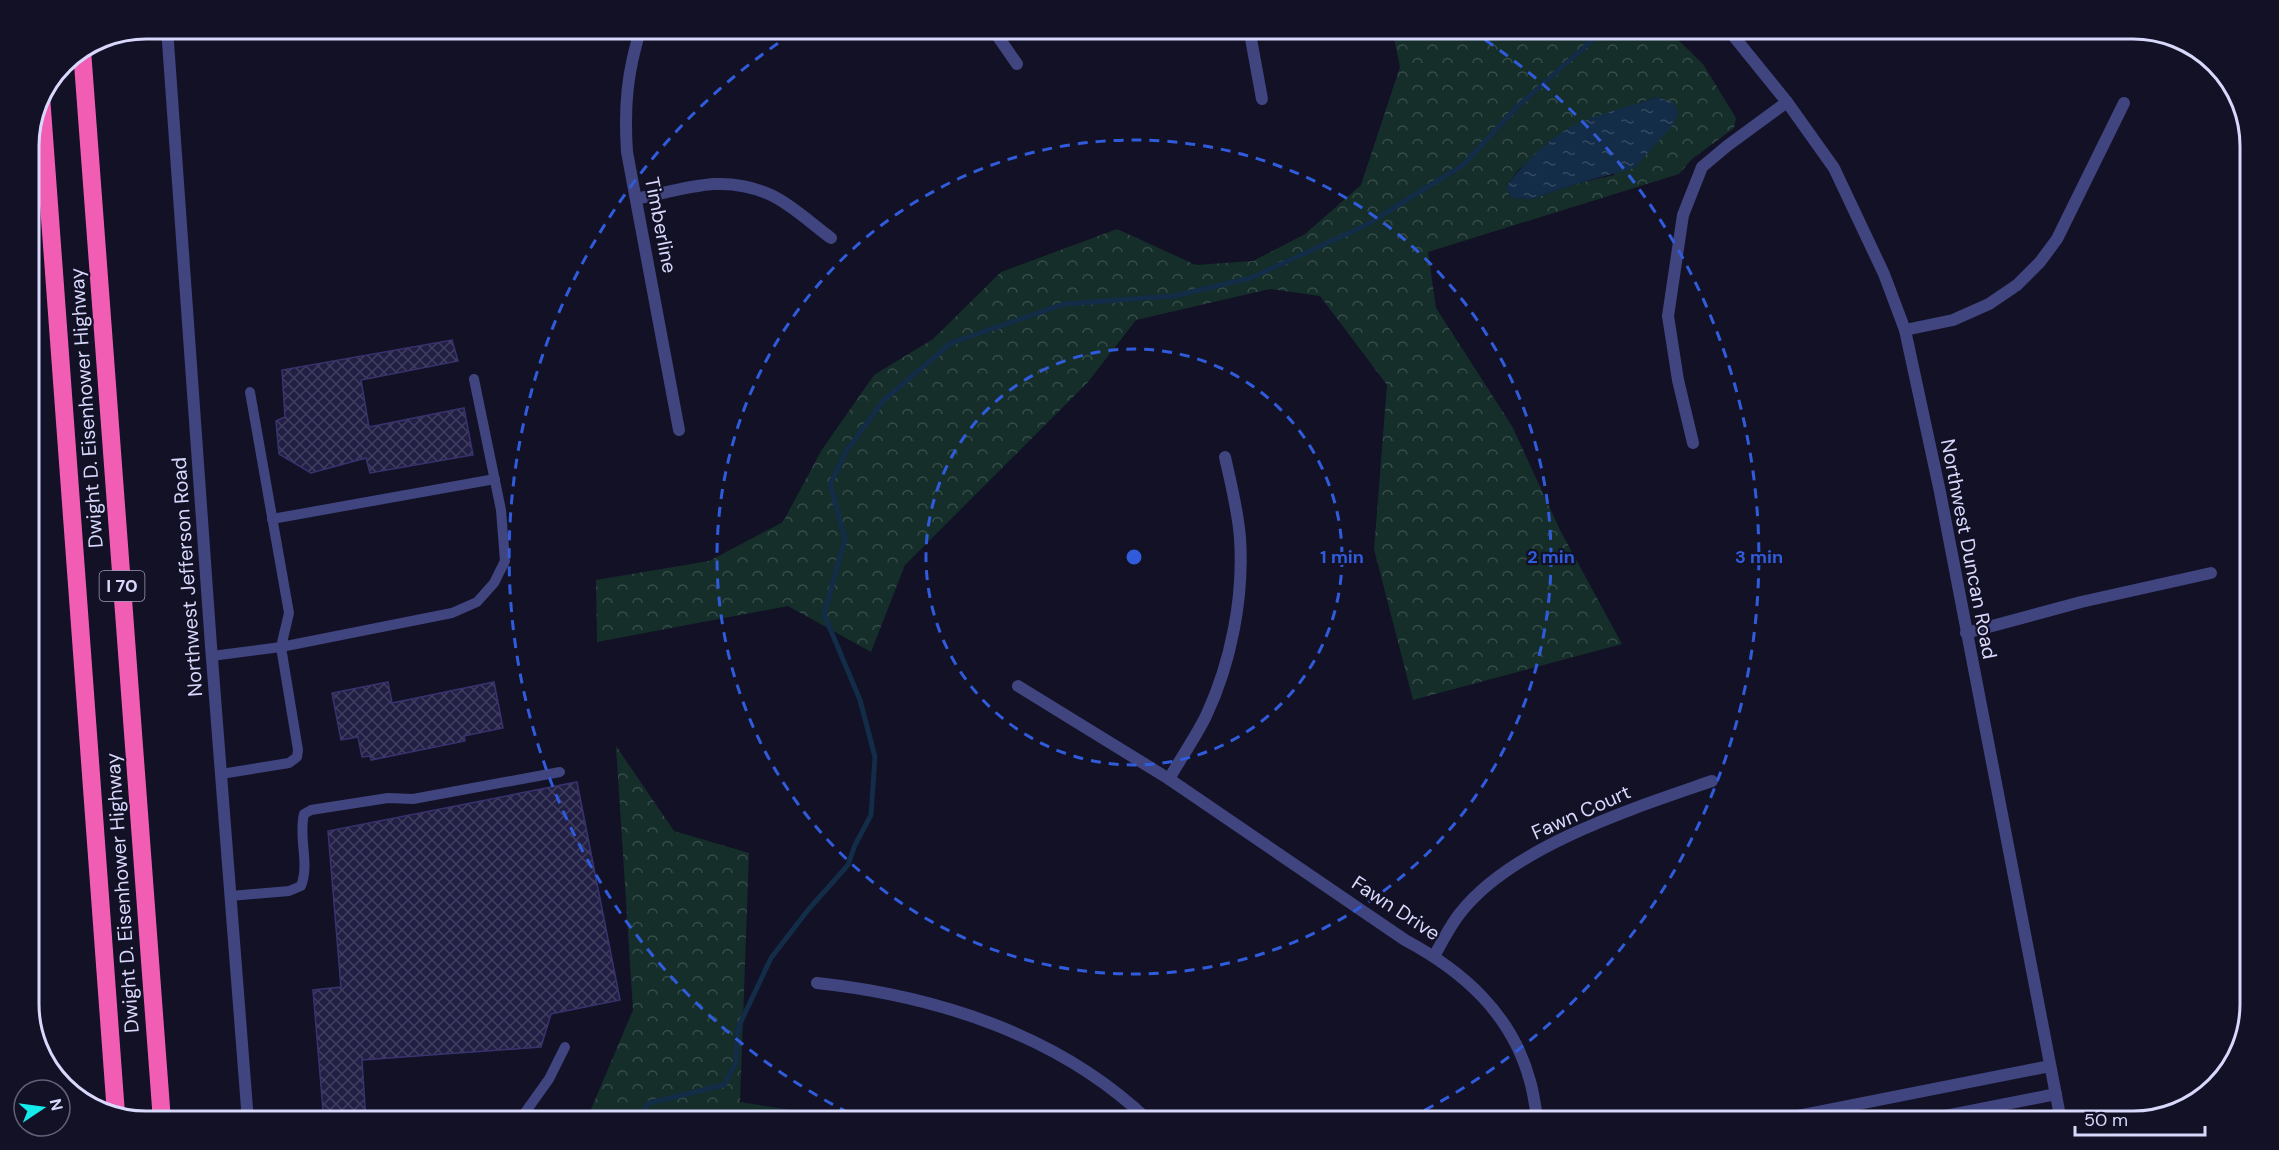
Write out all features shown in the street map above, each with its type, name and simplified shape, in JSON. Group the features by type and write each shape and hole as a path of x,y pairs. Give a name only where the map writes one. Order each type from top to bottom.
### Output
{"highway":[{"name":"Dwight D. Eisenhower Highway","path":"83,60 161,1111"},
{"name":"Dwight D. Eisenhower Highway","path":"43,119 115,1106"}],"street":[{"name":"Northwest Jefferson Road","path":"168,39 247,1111"},
{"name":"Timberline","path":"638,39 624,112 627,152 679,430"},
{"path":"1000,39 1017,64"},
{"path":"1251,39 1262,99"},
{"name":"Northwest Duncan Road","path":"1736,39 1787,102 1834,168 1884,274 1905,330 1940,492 2059,1111"},
{"path":"1693,443 1678,380 1668,316 1683,215 1702,168 1727,146 1787,102"},
{"path":"1905,330 1953,320 1989,304 2017,285 2040,262 2057,239 2124,103"},
{"path":"636,199 708,184 729,183 773,196 831,238"},
{"path":"1169,779 1205,717 1219,684 1230,648 1240,575 1240,539 1237,511 1225,457"},
{"path":"1966,633 2081,602 2211,573"},
{"name":"Fawn Drive","path":"1018,686 1169,779 1405,939 1434,956 1483,995 1504,1023 1521,1055 1530,1081 1536,1111"},
{"name":"Fawn Court","path":"1434,956 1461,912 1485,888 1536,852 1563,838 1712,781"},
{"path":"817,983 897,995 932,1003 1009,1030 1073,1063 1116,1093 1136,1111"},
{"path":"1832,1111 2050,1066"},
{"path":"1973,1111 2056,1094"}],"lane":[{"path":"212,656 281,647 452,613 477,602 494,583 505,561 501,510 474,380"},
{"path":"221,774 290,763 297,757 298,750 281,647 289,613 250,392"},
{"path":"272,519 495,479"},
{"path":"230,896 289,891 301,886 305,876 301,825 304,814 311,810 388,798 413,799 560,772"},
{"path":"527,1111 549,1079 565,1047"}],"green space":[{"path":"1394,39 1677,39 1703,64 1736,118 1734,128 1692,159 1679,174 1428,252 1436,308 1512,426 1560,530 1622,644 1413,700 1374,549 1387,385 1320,296 1270,289 1136,320 1088,382 905,565 871,652 788,606 597,642 596,580 709,561 783,522 821,451 874,375 933,339 1001,272 1117,229 1196,265 1253,261 1305,234 1361,185 1400,67","holes":["1657,97 1614,175 1579,183 1531,199 1511,198 1506,187 1519,169 1588,120"]},
{"path":"616,746 674,831 749,853 740,1102 796,1111 590,1111 633,1010"}],"water":[{"path":"1657,97 1674,103 1678,112 1674,124 1634,168 1531,199 1511,198 1506,187 1543,146 1558,135 1593,117"}],"building":[{"path":"452,340 458,361 361,380 369,427 464,408 473,455 370,473 366,458 311,473 279,454 276,421 285,417 282,370"},
{"path":"388,682 392,703 494,682 503,728 464,736 465,741 371,760 370,756 362,757 358,737 341,740 332,693"},
{"path":"577,782 620,1000 551,1014 541,1047 362,1060 365,1111 323,1111 313,990 341,987 328,831"}],"waterway":[{"path":"644,1111 649,1103 724,1085 736,1063 738,1028 771,958 808,910 848,865 855,845 871,815 875,757 860,700 824,614 845,539 830,484 847,450 884,400 951,343 1064,304 1174,296 1251,278 1366,225 1463,165 1517,107 1594,39"}]}
